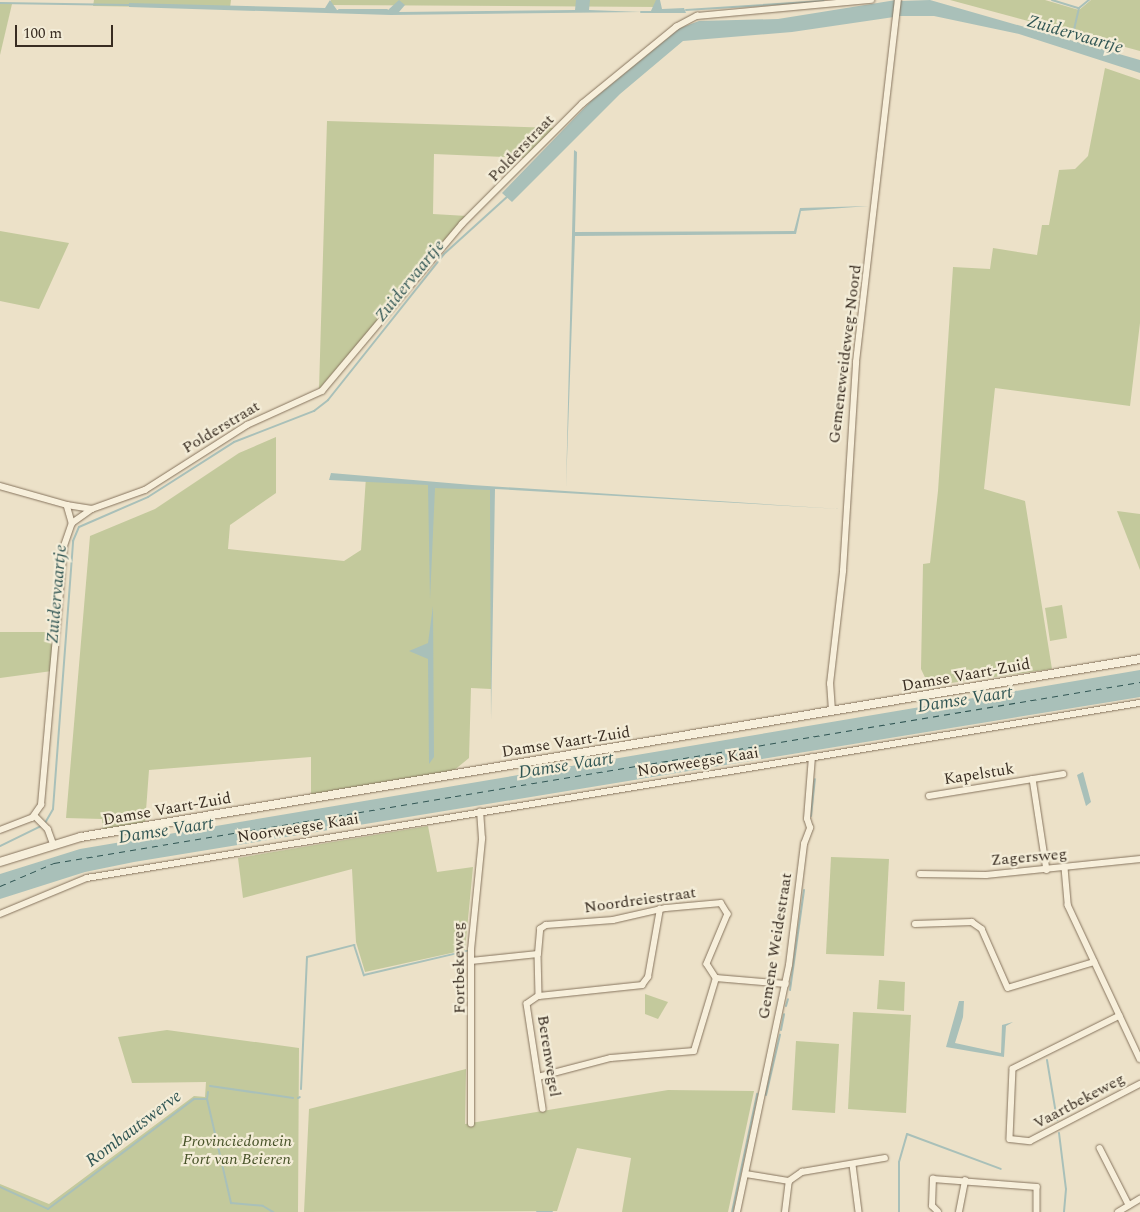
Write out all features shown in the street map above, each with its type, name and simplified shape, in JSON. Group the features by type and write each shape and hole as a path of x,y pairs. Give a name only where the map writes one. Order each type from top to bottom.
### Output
{"street":[{"name":"Polderstraat","path":"72,523 92,509 146,490 241,428 322,391 462,224 582,104 676,27 697,16 870,0"},
{"name":"Gemeneweideweg-Noord","path":"832,711 830,684 843,571 856,362 898,0"},
{"path":"0,486 67,505 92,509"},
{"path":"37,818 46,775 63,551 72,523 67,505"},
{"name":"Damse Vaart-Zuid","path":"0,862 53,843 1140,659"},
{"name":"Noorweegse Kaai","path":"0,914 87,878 1140,703"},
{"name":"Gemene Weidestraat","path":"737,1212 786,984 804,844 810,828 807,819 812,757"},
{"name":"Kapelstuk","path":"929,796 1062,774"},
{"name":"Kapelstuk","path":"1033,779 1047,870"},
{"name":"Fortbekeweg","path":"472,1124 472,910 482,839 480,812"},
{"path":"37,818 47,828 53,843"},
{"path":"0,830 37,818"},
{"name":"Zagersweg","path":"920,874 1047,870 1140,859"},
{"name":"Vaartbekeweg","path":"1066,868 1068,906 1140,1059"},
{"name":"Noordreiestraat","path":"538,954 540,929 546,924 613,920 660,909 726,906 728,914 707,964 716,978"},
{"path":"538,996 642,985 648,977 660,909"},
{"path":"915,924 972,922 982,929 1008,988 1094,962"},
{"path":"472,961 538,954"},
{"name":"Berenwegel","path":"538,954 538,996 527,1004 543,1109"},
{"path":"538,1077 611,1058 694,1051 716,978 786,984"},
{"name":"Vaartbekeweg","path":"1120,1016 1022,1063 1014,1069 1010,1138 1030,1142 1140,1084"},
{"path":"1100,1148 1130,1205"},
{"path":"746,1174 789,1181 802,1172 885,1158"},
{"path":"853,1164 859,1212"},
{"path":"938,1212 932,1206 933,1179 1037,1186 1037,1212"},
{"path":"785,1212 789,1181"},
{"path":"959,1212 965,1181"},
{"path":"1118,1212 1140,1198"}],"green space":[{"path":"94,0 231,0 230,8 93,6"},
{"path":"331,0 659,0 659,7 330,5"},
{"path":"950,0 1045,0 1079,10 1091,0 1140,0 1140,51"},
{"path":"0,3 12,4 0,55"},
{"path":"1105,68 1140,80 1140,323 1130,406 995,388 984,489 1025,501 1052,669 929,686 921,669 923,564 930,563 938,491 953,267 990,269 993,248 1037,255 1042,225 1049,225 1059,170 1075,169 1088,156"},
{"path":"327,121 556,128 526,158 434,154 433,214 467,216 319,389"},
{"path":"0,231 69,243 39,309 0,301"},
{"path":"276,437 276,493 230,525 228,549 344,561 361,550 366,477 492,489 491,689 471,688 469,758 452,772 311,795 311,757 149,770 145,824 103,831 102,819 66,818 90,536 155,509 239,453"},
{"path":"1117,511 1140,514 1140,570"},
{"path":"1062,605 1067,638 1050,641 1045,608"},
{"path":"0,632 54,632 52,671 0,678"},
{"path":"428,826 437,872 473,867 465,950 365,972 356,942 352,869 243,898 238,858"},
{"path":"831,857 889,859 884,956 826,954"},
{"path":"879,980 905,982 904,1011 877,1009"},
{"path":"645,994 668,1002 658,1019 645,1014"},
{"path":"853,1012 911,1015 906,1113 848,1109"},
{"name":"Provinciedomein Fort van Beieren","path":"167,1030 299,1048 298,1212 0,1212 0,1184 49,1204 194,1096 205,1097 206,1082 132,1083 118,1037"},
{"path":"796,1041 839,1044 835,1113 792,1110"},
{"path":"466,1069 465,1124 668,1090 754,1091 728,1212 622,1212 631,1158 577,1148 557,1211 304,1212 309,1109"}],"water":[{"path":"330,0 337,10 388,10 399,0 405,5 399,12 575,10 576,0 590,0 589,10 642,12 391,15 129,7 129,3 325,8"},
{"path":"656,0 660,0 662,9 684,8 686,13 650,13"},
{"path":"896,0 894,17 792,32 683,41 620,94 512,202 502,193 591,101 680,28 699,21 778,19"},
{"path":"930,0 1140,60 1140,73 1019,34 934,16 899,16 900,1"},
{"path":"574,150 577,152 575,232 794,231 800,208 869,206 801,211 796,234 575,236 566,488"},
{"path":"331,473 472,485 840,509 495,489 491,721 490,490 435,488 430,600 428,485 329,480"},
{"path":"433,606 434,757 429,764 428,659 409,651 428,643"},
{"name":"Damse Vaart","path":"1140,670 1140,697 134,862 85,872 0,899 0,874 80,849"},
{"path":"1083,772 1091,802 1086,806 1077,775"},
{"path":"959,1001 964,1001 963,1017 955,1043 1001,1053 1002,1025 1013,1022 1006,1026 1004,1057 946,1047"}],"waterway":[{"path":"1052,0 1079,8 1073,33"},
{"path":"1079,8 1089,0"},
{"path":"686,10 824,1"},
{"path":"0,3 129,5"},
{"path":"339,10 387,10"},
{"path":"641,12 652,12"},
{"name":"Zuidervaartje","path":"45,823 53,809 73,541 79,527 148,497 234,442 314,411 328,400 444,254 508,196"},
{"name":"Rombautswerve","path":"811,816 815,779"},
{"name":"Zuidervaartje","path":"0,846 41,826"},
{"name":"Rombautswerve","path":"790,990 804,890"},
{"path":"301,1089 307,957 354,945 364,975 471,950"},
{"name":"Rombautswerve","path":"786,1006 788,999"},
{"name":"Rombautswerve","path":"781,1030 784,1014"},
{"name":"Rombautswerve","path":"766,1095 780,1035"},
{"path":"1047,1060 1057,1120"},
{"path":"210,1086 293,1098"},
{"name":"Rombautswerve","path":"207,1099 208,1092"},
{"name":"Rombautswerve","path":"732,1212 757,1094"},
{"name":"Rombautswerve","path":"0,1187 48,1209 194,1099 207,1099 231,1203 263,1206 273,1212"},
{"path":"1059,1133 1066,1189 1064,1212"},
{"path":"899,1212 899,1162 907,1134 1001,1169"},
{"name":"Rombautswerve","path":"537,1212 552,1212"}],"ferry route":[{"path":"0,886 54,863 1140,682"}]}
